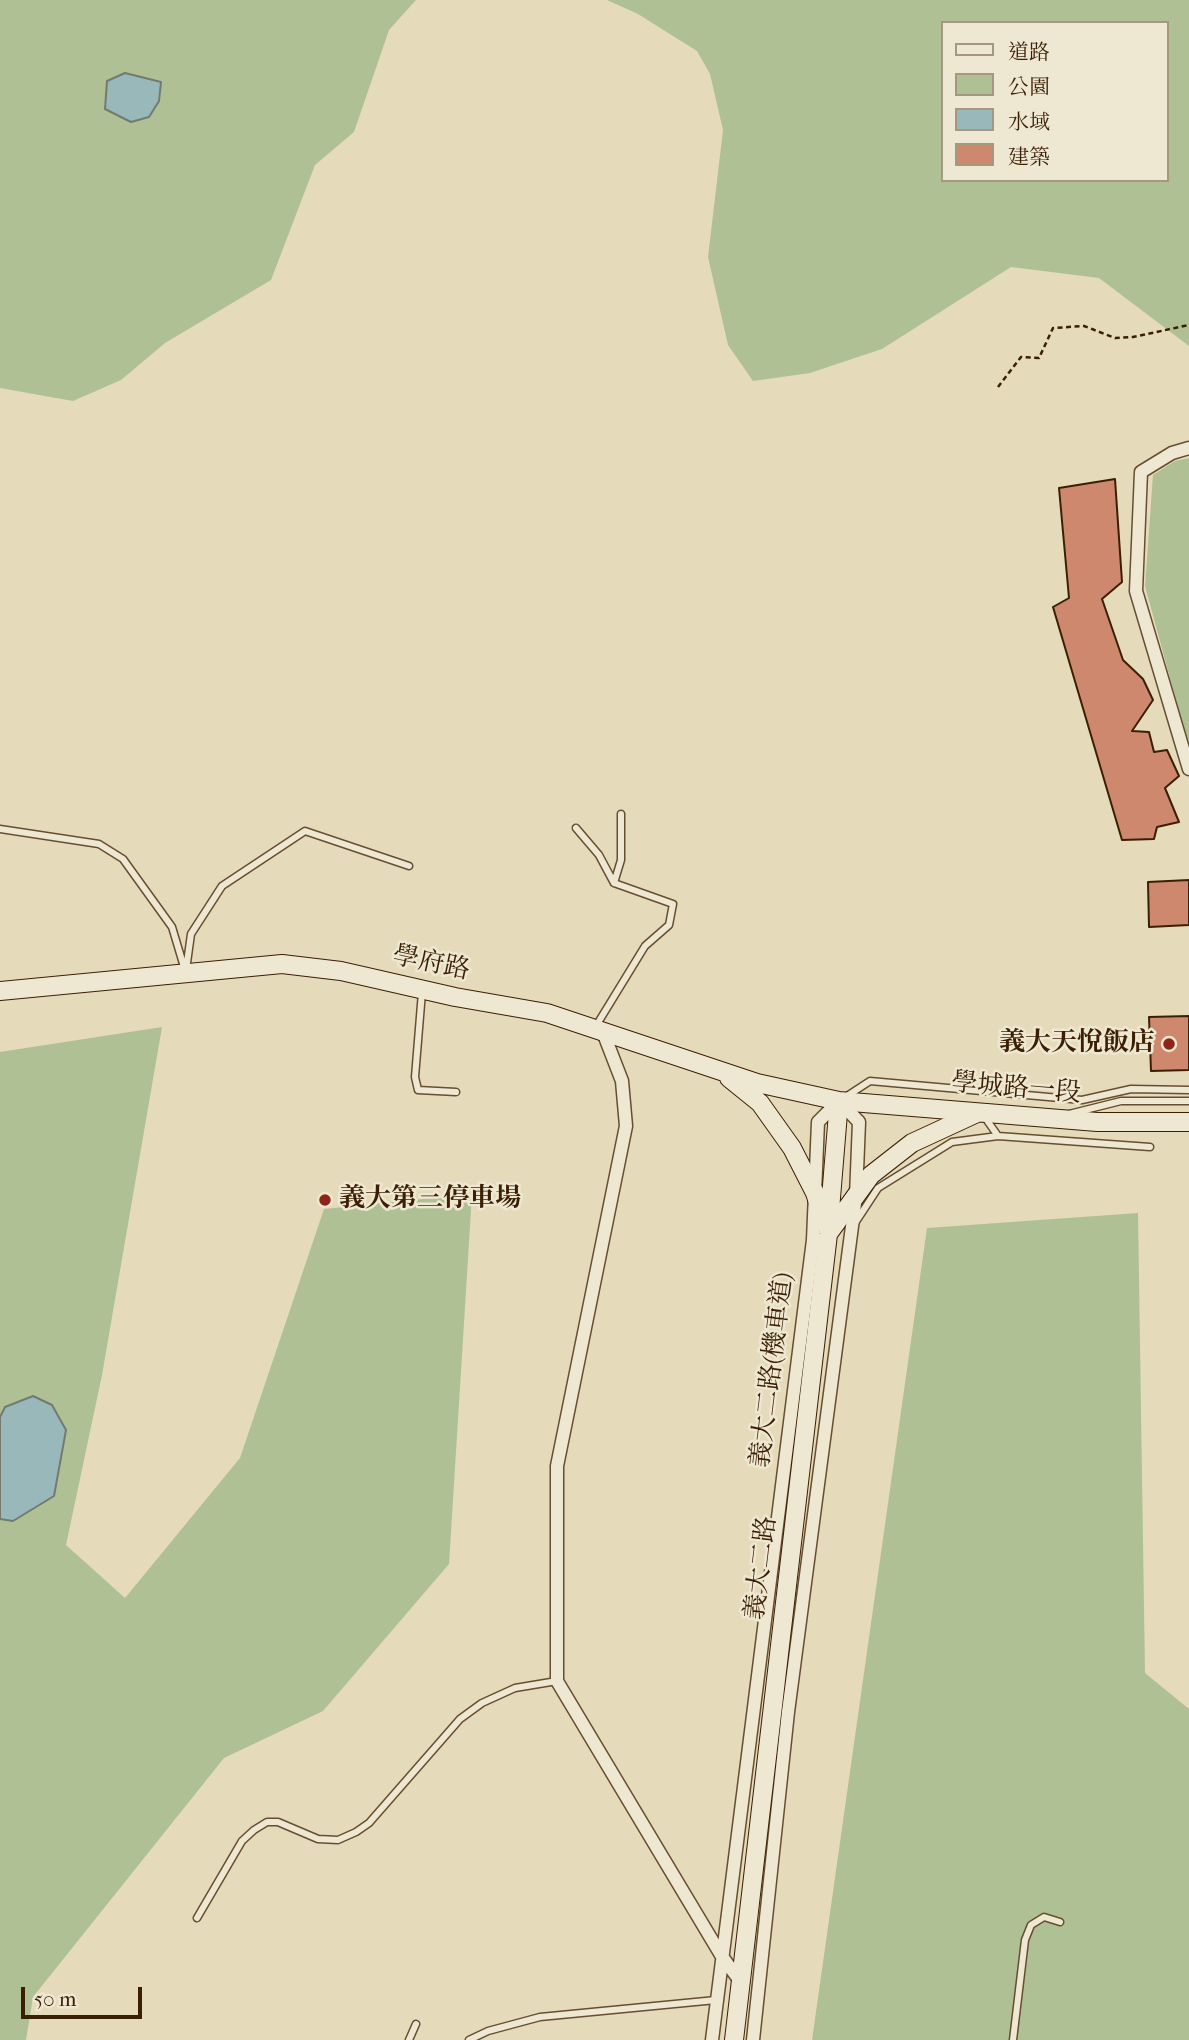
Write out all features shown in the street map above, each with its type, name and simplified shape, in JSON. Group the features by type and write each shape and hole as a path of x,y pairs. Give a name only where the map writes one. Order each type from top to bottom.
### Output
{"street":[{"path":"1189,448 1172,453 1141,472 1136,591 1189,769"},
{"name":"學府路","path":"0,991 282,964 341,971 422,990 547,1013 757,1083 839,1101"},
{"path":"599,1030 622,1080 626,1126 557,1466 557,1681 721,1955 740,1981"},
{"path":"720,1071 760,1103 792,1148 815,1194 828,1234"},
{"path":"753,2040 788,1712 856,1196 859,1122 839,1101"},
{"name":"學城路一段","path":"839,1101 1097,1122 1189,1122"},
{"name":"義大二路(機車道)","path":"712,2040 813,1240 818,1122 839,1101"},
{"name":"義大二路","path":"734,2040 828,1234 839,1101"},
{"path":"828,1234 871,1175 912,1143 981,1111"}],"lane":[{"path":"614,883 621,860 621,814"},
{"path":"576,828 599,855 614,883 673,904 669,925 645,946 599,1030"},
{"path":"0,829 99,844 123,859 172,927 186,972"},
{"path":"186,972 191,934 222,886 305,831 409,866"},
{"path":"422,990 415,1077 418,1090 456,1092"},
{"path":"839,1101 870,1082 1082,1100 1131,1089 1189,1090"},
{"path":"1051,1118 1121,1101 1189,1101"},
{"path":"981,1111 998,1136"},
{"path":"850,1230 878,1188 952,1142 998,1136 1150,1147"},
{"path":"197,1918 237,1849 254,1830 267,1822 278,1822 318,1839 338,1840 356,1832 369,1823 460,1719 482,1703 515,1688 557,1681"},
{"path":"1013,2040 1031,1925 1044,1917 1060,1922"},
{"path":"469,2040 488,2031 540,2017 716,2000"},
{"path":"409,2040 416,2024"}],"path":[{"path":"998,387 1021,357 1039,358 1053,328 1084,326 1115,338 1133,337 1189,325"}],"green space":[{"path":"0,0 416,0 389,30 354,132 315,165 271,280 165,343 121,380 73,401 0,388"},
{"path":"607,0 1189,0 1189,346 1099,278 1011,267 882,349 810,373 753,381 728,345 708,257 723,130 710,74 697,51 638,14"},
{"path":"1189,458 1189,748 1145,586 1153,475 1175,461"},
{"path":"162,1027 102,1375 66,1545 125,1598 240,1458 324,1209 472,1194 449,1564 323,1711 224,1758 33,1997 26,2040 0,2040 0,1052"},
{"path":"1138,1213 1145,1673 1189,1709 1189,2040 812,2040 927,1228"}],"water":[{"path":"125,73 161,82 159,101 149,117 131,122 105,109 107,81"},
{"path":"33,1396 52,1405 66,1430 54,1496 13,1521 0,1519 0,1417 5,1407"}],"building":[{"path":"1115,479 1122,582 1102,599 1123,660 1143,679 1153,700 1132,731 1149,732 1154,752 1167,750 1179,776 1165,788 1179,822 1157,827 1154,839 1122,840 1053,607 1069,598 1059,488"},
{"path":"1189,880 1189,925 1149,927 1148,882"},
{"name":"義大天悅飯店","path":"1189,1016 1189,1070 1151,1071 1149,1017"}],"place":[{"name":"義大天悅飯店","path":"1169,1044"},
{"name":"義大第三停車場","path":"325,1200"}]}
